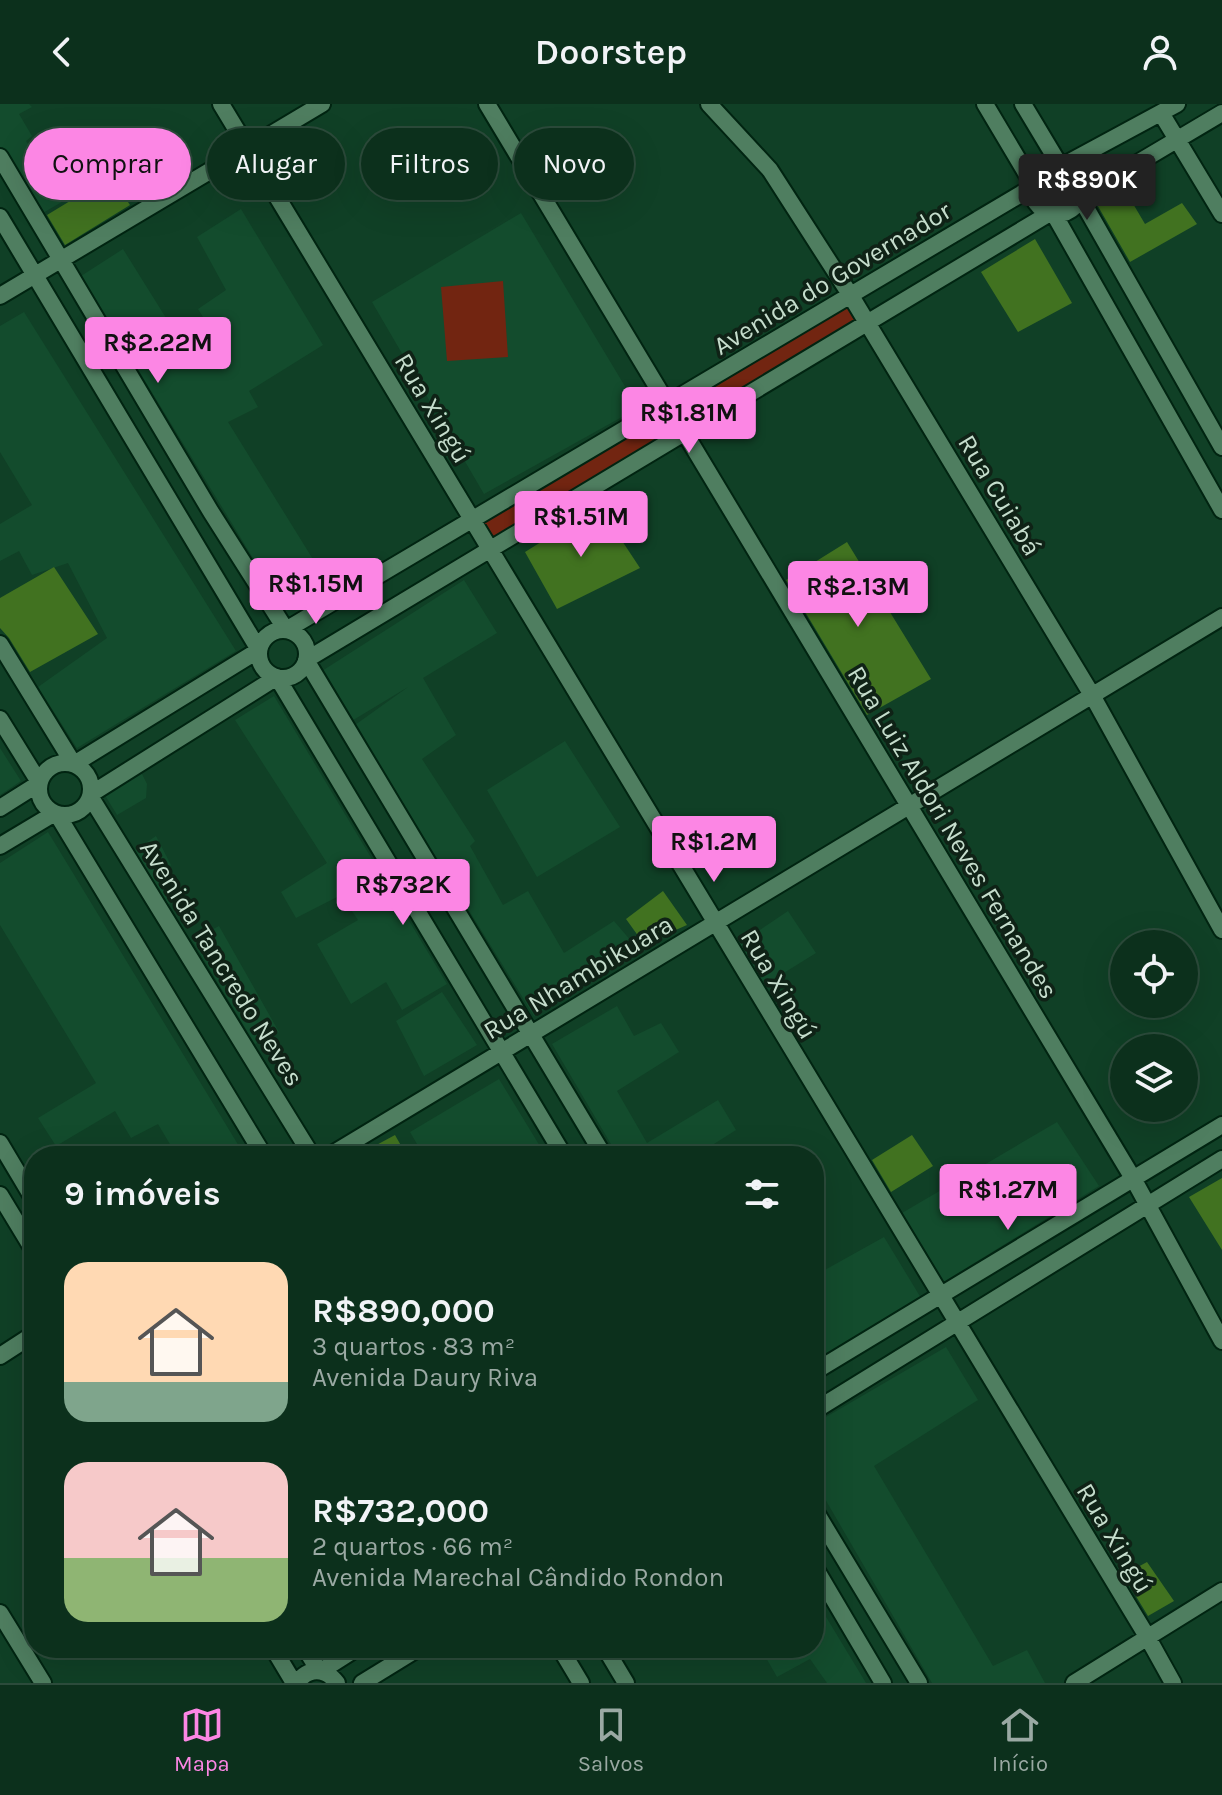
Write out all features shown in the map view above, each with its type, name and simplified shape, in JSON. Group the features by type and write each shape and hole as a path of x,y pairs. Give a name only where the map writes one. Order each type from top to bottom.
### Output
{"street":[{"name":"Rua Xingú","path":"221,104 236,128"},
{"path":"283,128 322,104"},
{"name":"Rua Luiz Aldori Neves Fernandes","path":"487,104 1149,1205 1222,1341"},
{"name":"Rua Cuiabá","path":"709,104 770,170 851,296 1092,695 1222,930"},
{"path":"985,104 1032,186 1036,203 1052,214 1222,510"},
{"path":"1023,104 1062,165 1077,174 1081,181 1081,198 1222,447"},
{"path":"1032,186 1040,171 1062,165 1177,104"},
{"path":"1161,113 1222,214"},
{"path":"90,795 277,677 292,677 299,673 306,660 867,323 1052,214 1067,212 1081,198 1222,113"},
{"path":"0,157 203,498 286,630"},
{"path":"0,296 207,174"},
{"name":"Avenida do Governador","path":"286,630 1032,186"},
{"name":"Rua Xingú","path":"280,200 1173,1683"},
{"path":"0,217 259,650 261,664 277,677 558,1146"},
{"name":"Rua Nhambikuara","path":"345,1146 1222,617"},
{"path":"0,808 38,783 47,769 55,764 73,764 259,650 272,633 286,630 294,633 305,644 306,660 598,1146"},
{"path":"0,644 73,764 86,773 91,788 81,810 73,814 56,814 0,846"},
{"path":"0,719 38,783 41,802 56,814 258,1146"},
{"name":"Avenida Tancredo Neves","path":"90,795 306,1146"},
{"path":"824,1366 1222,1125"},
{"path":"0,1143 24,1183"},
{"path":"824,1405 1222,1159"},
{"path":"0,1195 24,1235"},
{"path":"0,1356 24,1340"},
{"path":"824,1526 919,1683"},
{"path":"824,1583 883,1683"},
{"path":"1074,1683 1222,1591"},
{"path":"0,1613 24,1652"},
{"path":"28,1658 43,1683"},
{"path":"279,1658 295,1683 307,1673 320,1671 341,1658"},
{"path":"312,1658 320,1671 332,1676 337,1683"},
{"path":"362,1683 403,1658"},
{"path":"566,1658 581,1683"},
{"path":"611,1658 626,1683"}],"shaded area":[{"path":"0,104 29,104 32,107 19,114 27,128 24,128 24,186 0,147"},
{"path":"32,200 65,200 41,214"},
{"path":"241,209 323,345 249,391 258,407 228,422 332,590 289,617 81,276 123,249 196,366 225,352 198,309 226,290 197,237"},
{"path":"521,213 638,408 484,494 372,302"},
{"path":"503,281 508,357 447,361 441,287"},
{"path":"851,296 867,323 688,431 671,404"},
{"path":"24,312 236,651 77,748 38,687 107,638 68,563 32,575 19,551 0,561 0,524 32,505 0,452 0,326"},
{"path":"668,405 684,434 491,550 474,520"},
{"path":"464,580 497,633 423,678 456,735 422,759 475,841 470,846 503,905 528,891 564,953 614,921 638,949 534,1016 355,725 408,687 345,725 322,671"},
{"path":"274,696 447,984 402,1010 386,982 351,1004 317,944 358,920 341,895 296,918 281,892 327,863 235,720"},
{"path":"565,741 620,827 537,877 487,790"},
{"path":"0,748 21,781 0,795"},
{"path":"141,772 147,784 146,798 117,815 103,792"},
{"path":"48,832 239,1146 171,1146 158,1124 131,1138 115,1111 56,1146 38,1118 96,1083 0,925 0,863"},
{"path":"156,836 171,865 165,871 180,898 167,905 135,850"},
{"path":"788,911 816,953 761,987 736,946"},
{"path":"219,926 279,1032 255,1044 192,940"},
{"path":"442,992 477,1045 424,1076 396,1021"},
{"path":"617,1006 634,1036 661,1023 679,1052 617,1091 647,1143 718,1100 736,1130 711,1146 612,1146 552,1044"},
{"path":"499,1079 540,1146 418,1146 410,1132"},
{"path":"1057,1122 1099,1186 942,1283 902,1213"},
{"path":"884,1237 921,1298 824,1357 824,1270"},
{"path":"946,1347 978,1400 874,1466 993,1666 1027,1650 1045,1683 932,1683 824,1497 824,1418"},
{"path":"824,1614 866,1683 827,1683 810,1659 777,1677 766,1658 824,1658"}],"building":[{"path":"1122,185 1145,224 1182,203 1197,224 1130,262 1095,201"},
{"path":"72,200 127,200 130,205 65,245 47,215"},
{"path":"1035,239 1072,303 1018,332 981,272"},
{"path":"599,506 640,568 557,609 525,552"},
{"path":"847,542 931,679 867,715 786,580"},
{"path":"54,567 98,634 30,672 0,628 0,598"},
{"path":"663,891 687,925 644,944 626,919"},
{"path":"395,1135 401,1146 375,1146"},
{"path":"912,1135 933,1166 891,1192 872,1160"},
{"path":"1222,1178 1222,1250 1189,1197"},
{"path":"1147,1562 1174,1601 1148,1616 1123,1575"}]}
